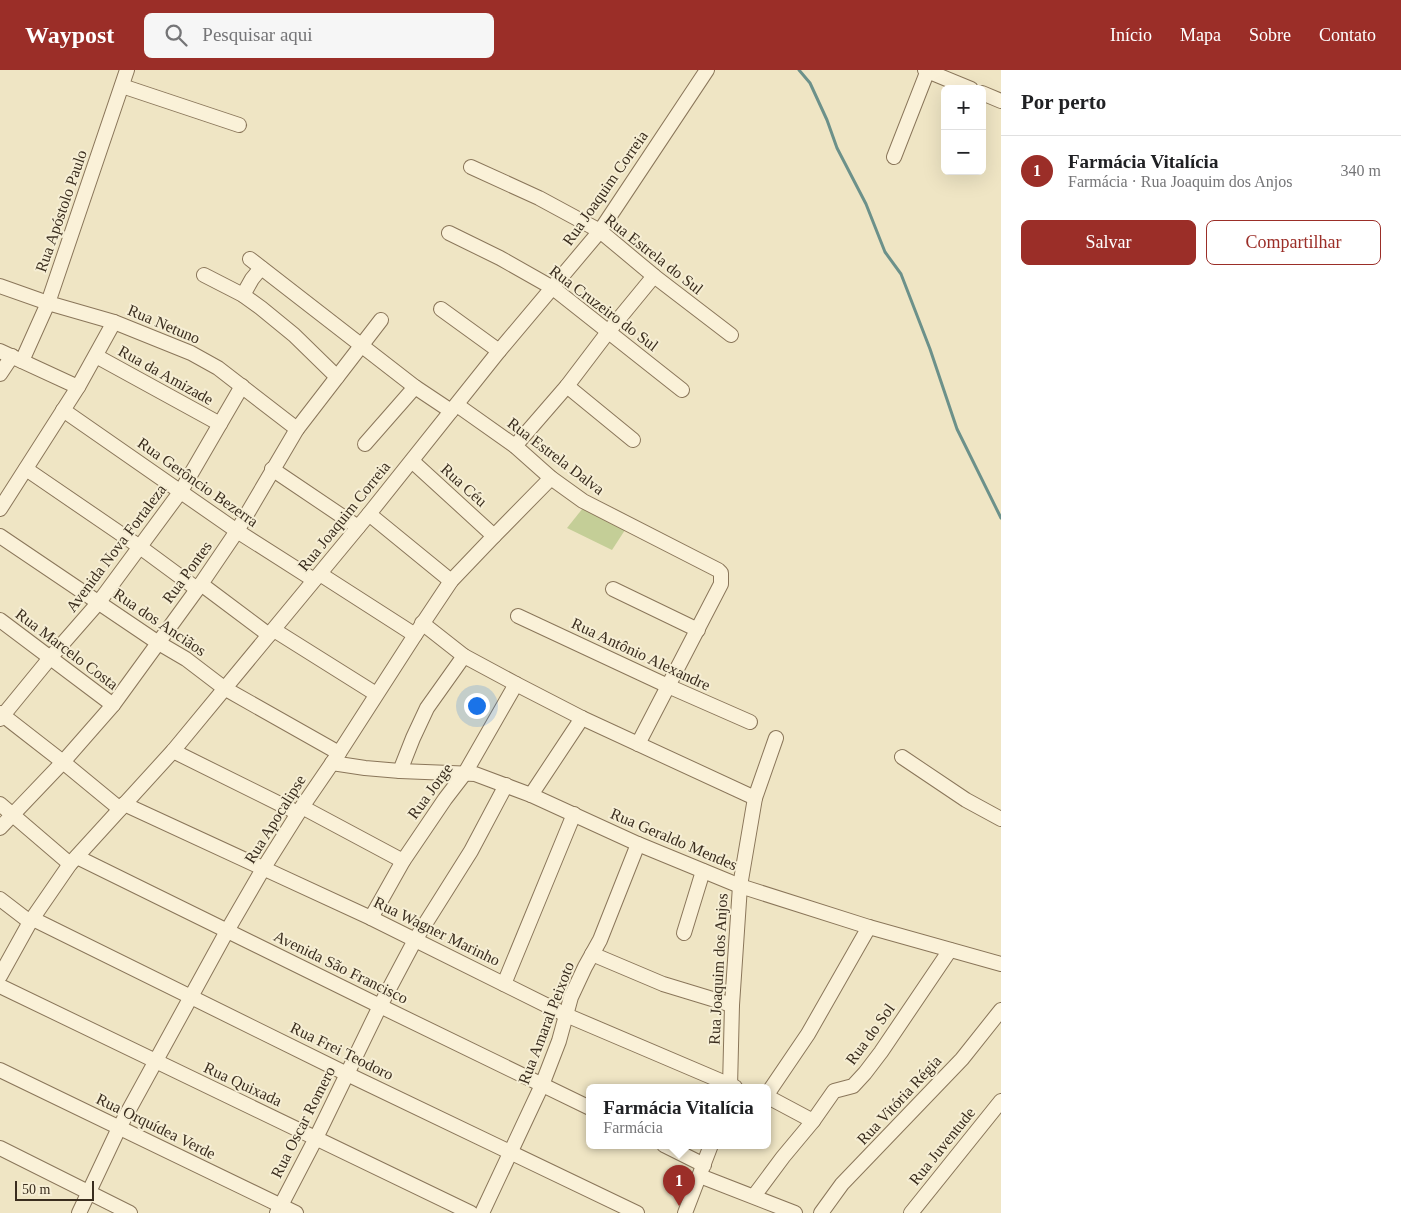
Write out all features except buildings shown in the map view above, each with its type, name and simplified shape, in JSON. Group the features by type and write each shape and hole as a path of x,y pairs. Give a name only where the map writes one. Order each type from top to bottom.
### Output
{"street":[{"name":"Rua Apóstolo Paulo","path":"0,374 48,303 127,70"},
{"name":"Rua Joaquim Correia","path":"0,976 32,920 74,860 173,752 369,514 499,351 600,231 707,70"},
{"path":"894,157 927,70 962,85"},
{"path":"122,86 239,125"},
{"path":"986,95 1001,101"},
{"name":"Rua Estrela do Sul","path":"471,167 539,198 600,231 654,276 731,335"},
{"name":"Rua Cruzeiro do Sul","path":"449,232 553,288 682,390"},
{"name":"Rua Estrela Dalva","path":"250,259 415,387 454,408 515,446 551,478 583,502 718,570 721,574 721,584 698,630"},
{"path":"243,295 252,278 261,268"},
{"path":"204,275 243,295 294,335 337,377"},
{"path":"515,446 567,386 654,276"},
{"name":"Rua Netuno","path":"0,286 48,303 114,322 191,353 218,368 297,429"},
{"path":"442,309 499,351"},
{"name":"Rua Pontes","path":"0,828 63,762 112,705 199,587 237,531 297,429 381,320"},
{"path":"0,509 78,387 114,322"},
{"path":"11,356 78,387"},
{"name":"Rua da Amizade","path":"96,356 220,424"},
{"name":"Avenida Nova Fortaleza","path":"1,716 98,602 181,491 242,386"},
{"path":"567,386 633,440"},
{"path":"365,444 415,387"},
{"name":"Rua Gerôncio Bezerra","path":"63,410 237,531 317,577 419,629"},
{"name":"Rua Céu","path":"412,461 494,536"},
{"path":"26,469 199,587 376,694"},
{"path":"272,469 358,527"},
{"name":"Rua Apocalipse","path":"79,1213 119,1128 191,996 264,868 300,810 451,582 551,478"},
{"path":"369,514 451,582"},
{"name":"Rua dos Anciãos","path":"0,536 157,642 186,659 224,688"},
{"path":"613,589 698,630 638,744"},
{"name":"Rua Antônio Alexandre","path":"518,616 750,722"},
{"name":"Rua Marcelo Costa","path":"0,620 112,705"},
{"path":"419,629 464,656 582,718 755,798"},
{"path":"400,771 427,708 464,656"},
{"name":"Rua Jorge","path":"371,918 403,860 465,773 516,684"},
{"name":"Rua Geraldo Mendes","path":"224,688 335,758 365,768 475,774 531,795 638,844 740,886 869,927 1001,964"},
{"name":"Rua Wagner Marinho","path":"1,716 122,806 264,868 371,918 566,1015 724,1084"},
{"path":"531,795 582,718"},
{"name":"Rua Joaquim dos Anjos","path":"731,1084 732,1005 740,886 755,798 776,738"},
{"path":"173,752 403,860"},
{"path":"902,757 966,800 1001,819"},
{"name":"Rua Oscar Romero","path":"279,1209 415,940 471,850 506,785"},
{"name":"Avenida São Francisco","path":"0,804 12,815 74,860 228,930 586,1106"},
{"path":"504,984 574,814"},
{"name":"Rua Amaral Peixoto","path":"482,1213 542,1085 580,976 603,932 638,844"},
{"path":"684,933 703,871"},
{"name":"Rua Frei Teodoro","path":"0,899 32,920 637,1213"},
{"path":"771,1089 808,1034 869,927"},
{"name":"Rua do Sol","path":"754,1196 834,1091 853,1086 865,1074 950,950"},
{"path":"592,954 663,984 732,1005"},
{"name":"Rua Quixada","path":"0,986 470,1213"},
{"name":"Rua Vitória Régia","path":"821,1213 842,1184 962,1059 1001,1010"},
{"name":"Rua Orquídea Verde","path":"0,1070 279,1209 296,1213"},
{"path":"771,1099 813,1121"},
{"name":"Rua Juventude","path":"914,1212 1001,1101"},
{"path":"0,1148 130,1213"},
{"path":"670,1149 702,1170 754,1196 795,1213"},
{"path":"685,1213 710,1149"}],"green space":[{"path":"583,508 625,530 612,550 567,528"}],"waterway":[{"path":"799,70 810,83 827,120 837,148 866,204 885,252 901,274 930,349 957,429 1001,518"}],"place":[{"name":"Farmácia Vitalícia","path":"679,1206"}]}
